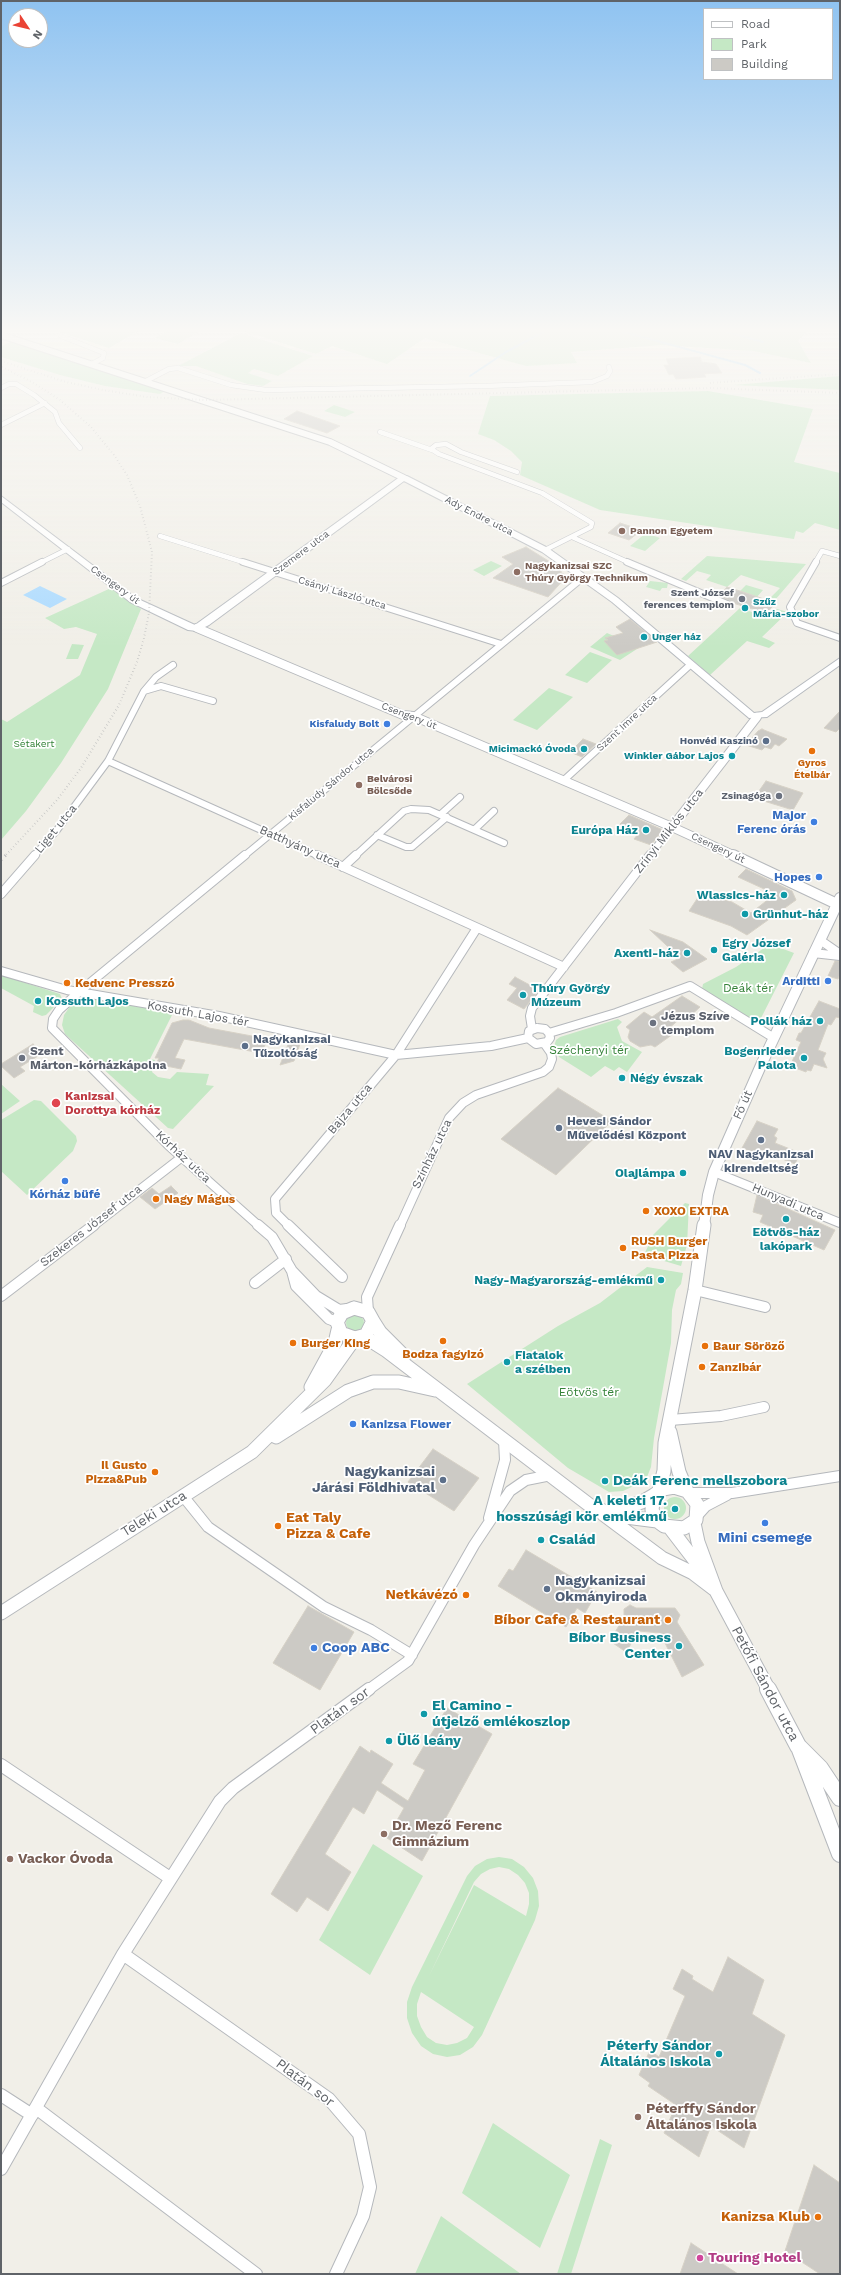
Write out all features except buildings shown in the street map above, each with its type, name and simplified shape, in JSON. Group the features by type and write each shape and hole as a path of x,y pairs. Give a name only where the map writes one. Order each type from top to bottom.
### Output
{"main road":[{"name":"Ady Endre utca","path":"404,478 545,550 585,578 638,619 746,713 757,717"},
{"name":"Szemere utca","path":"197,628 404,478"},
{"name":"Csengery út","path":"1,498 133,600 175,621 191,628 197,628"},
{"name":"Zrínyi Miklós utca","path":"757,717 768,713 840,661"}],"street":[{"path":"70,436 80,448"},
{"name":"Ady Endre utca","path":"312,436 330,442 404,478"},
{"path":"392,436 432,450 542,493 583,517 592,525 572,537 545,550"},
{"path":"432,450 432,447 436,445 446,444 460,452 517,472"},
{"name":"Csányi László utca","path":"160,536 501,644"},
{"path":"572,537 624,561 675,581 696,593 727,604"},
{"path":"1,583 68,549"},
{"path":"840,556 822,551 791,604 791,610 797,623 840,638"},
{"name":"Kisfaludy Sándor utca","path":"79,992 501,644 580,580 585,578"},
{"name":"Csengery út","path":"197,628 403,715 413,716 564,780 839,903"},
{"path":"108,761 144,691 156,677 173,665"},
{"name":"Szent Imre utca","path":"564,780 690,665"},
{"path":"144,691 161,686 213,701"},
{"name":"Zrínyi Miklós utca","path":"532,1029 530,1016 532,1008 757,717"},
{"name":"Batthyány utca","path":"108,761 564,967"},
{"name":"Liget utca","path":"1,894 57,830 108,761"},
{"path":"377,835 406,847 412,847 460,797"},
{"path":"343,867 404,811 411,809 422,808 444,815 504,843"},
{"path":"475,829 494,811"},
{"path":"549,1033 616,1013 690,986 774,1038 813,953 839,903"},
{"name":"Bajza utca","path":"342,1277 276,1212 275,1199 396,1055 477,928"},
{"path":"820,940 840,955"},
{"path":"813,953 840,955"},
{"name":"Kossuth Lajos tér","path":"1,971 79,992 219,1016 396,1055 491,1046 528,1038"},
{"name":"Kórház utca","path":"79,992 59,1010 53,1019 52,1028 55,1032 182,1158 267,1232 277,1243 292,1271 322,1301 339,1310 350,1309"},
{"path":"543,1028 549,1033 549,1040 544,1043 536,1044 528,1038 528,1033 532,1029 543,1028"},
{"name":"Fő út","path":"714,1172 774,1038"},
{"name":"Színház utca","path":"350,1309 367,1297 449,1118 463,1103 476,1096 543,1072 550,1064 552,1056 544,1043"},
{"name":"Szekeres József utca","path":"1,1296 76,1237 182,1158"},
{"path":"657,1521 651,1505 664,1472 665,1443 670,1425 695,1290 708,1195 714,1172"},
{"name":"Hunyadi utca","path":"714,1172 840,1223"},
{"path":"255,1283 286,1259"},
{"name":"Kórház utca","path":"292,1271 293,1280 296,1286 337,1326"},
{"path":"695,1290 765,1307"},
{"name":"Színház utca","path":"367,1297 370,1317"},
{"path":"440,1391 385,1337 370,1317 350,1309 342,1313 337,1326 345,1336 358,1338 379,1345 592,1507 662,1558 699,1576 714,1587"},
{"path":"358,1338 370,1331 370,1317"},
{"name":"Teleki utca","path":"299,1406 322,1370 335,1343 337,1326"},
{"name":"Teleki utca","path":"1,1613 98,1549 252,1452 329,1375 358,1338"},
{"path":"252,1452 348,1391 363,1385 389,1381 440,1391"},
{"path":"670,1425 764,1407"},
{"path":"670,1425 678,1472 688,1492 697,1504 696,1520"},
{"name":"Platán sor","path":"487,1525 503,1471 505,1460 504,1440"},
{"name":"Platán sor","path":"1,2169 123,1954 170,1878 227,1793 404,1665 412,1655 487,1525 510,1491 526,1480 551,1475"},
{"path":"606,1512 642,1502 657,1493 674,1487 688,1492 732,1493 840,1476"},
{"path":"592,1507 618,1516 657,1521 670,1528 684,1528 696,1520 706,1506 732,1493"},
{"path":"183,1496 202,1521 213,1530 324,1607 371,1630 412,1655"},
{"name":"Petőfi Sándor utca","path":"696,1520 698,1542 714,1587 798,1746 811,1756 840,1798"},
{"name":"Petőfi Sándor utca","path":"670,1528 714,1587"},
{"path":"798,1746 840,1854"},
{"path":"1,1766 170,1878"},
{"name":"Platán sor","path":"123,1954 329,2098 359,2134 370,2187 363,2216 336,2274"},
{"path":"1,2095 34,2112 256,2274"}],"green space":[{"path":"484,436 803,436 794,462 840,473 840,530 815,523 803,533 796,531 794,539 600,510 520,475 522,462 511,451 494,440"},
{"path":"646,533 660,538 645,551 630,546"},
{"path":"707,556 806,564 775,600 770,598 780,588 741,575 727,587 706,580 711,575 697,571 686,581 681,579"},
{"path":"491,561 502,566 484,576 473,570"},
{"path":"650,581 668,583 667,588 662,588 660,591 646,587"},
{"path":"746,585 763,590 757,597 740,591"},
{"name":"Sétakert","path":"111,588 141,609 108,689 61,763 26,811 1,840 1,719 7,722 80,675 97,634 76,627 64,629 45,618"},
{"path":"740,608 767,617 777,609 788,612 762,637 775,643 769,648 747,641 710,675 688,656"},
{"path":"607,633 614,636 606,638 608,640 640,647 620,660 590,647"},
{"path":"72,644 84,645 78,659 66,659"},
{"path":"590,652 612,660 587,683 565,675"},
{"path":"549,688 573,697 537,730 513,720"},
{"name":"Deák tér","path":"770,944 794,953 758,1024 702,989 703,984 736,967"},
{"path":"1,975 60,994 62,999 46,1015 42,1016 33,1012 34,1006 1,988"},
{"path":"85,997 173,1013 150,1059 155,1060 152,1072 158,1077 170,1079 177,1072 209,1074 206,1085 214,1086 173,1129 168,1128 65,1034 62,1025 64,1015 71,1005"},
{"name":"Széchenyi tér","path":"618,1019 622,1022 617,1027 622,1041 642,1052 627,1072 619,1067 614,1071 605,1066 591,1077 559,1057 554,1047 556,1040 560,1037"},
{"path":"1,1084 20,1101 1,1114"},
{"path":"34,1100 41,1101 76,1136 77,1141 73,1151 27,1195 1,1171 1,1120"},
{"path":"685,1203 689,1204 687,1245 681,1266 644,1255 653,1235"},
{"name":"Eötvös tér","path":"647,1267 683,1273 681,1284 676,1290 672,1310 671,1343 654,1438 651,1467 647,1477 636,1485 623,1491 609,1492 568,1468 467,1384 558,1326 600,1303"},
{"path":"355,1314 361,1317 364,1323 361,1329 355,1332 349,1329 346,1323 349,1317"},
{"path":"671,1497 679,1497 686,1504 686,1512 679,1519 671,1519 664,1512 664,1504"},
{"path":"373,1844 423,1876 370,1975 319,1940"},
{"path":"499,1857 512,1859 524,1867 533,1878 538,1891 539,1906 535,1920 482,2035 473,2047 460,2055 447,2057 433,2054 421,2046 412,2033 407,2018 407,2002 412,1987 467,1876 475,1866 487,1859","holes":["499,1867 509,1869 518,1875 525,1883 529,1893 529,1904 526,1916 474,1885 429,1976 474,1882 481,1874 490,1869","421,1992 474,2027 467,2038 457,2043 447,2045 436,2043 427,2037 417,2016 417,2004"]},
{"path":"493,2123 570,2175 540,2248 462,2193"},
{"path":"600,2139 612,2145 571,2274 557,2274"},
{"path":"441,2216 521,2274 415,2274"}],"water":[{"path":"40,586 67,599 50,608 23,595"}],"railway":[{"path":"5,856 57,800 81,768 119,705 137,662 144,638 149,613 152,552 140,506 127,475 114,455 99,436"},
{"path":"1,860 5,856"}],"place":[{"name":"Pannon Egyetem","path":"622,531"},
{"name":"Nagykanizsai SZC Thúry György Technikum","path":"517,572"},
{"name":"Szent József ferences templom","path":"742,599"},
{"name":"Szűz Mária-szobor","path":"745,608"},
{"name":"Unger ház","path":"644,637"},
{"name":"Kisfaludy Bolt","path":"387,724"},
{"name":"Honvéd Kaszinó","path":"766,741"},
{"name":"Micimackó Óvoda","path":"584,749"},
{"name":"Gyros Ételbár","path":"812,751"},
{"name":"Winkler Gábor Lajos","path":"732,756"},
{"name":"Belvárosi Bölcsőde","path":"359,785"},
{"name":"Zsinagóga","path":"779,796"},
{"name":"Major Ferenc órás","path":"814,822"},
{"name":"Európa Ház","path":"646,830"},
{"name":"Hopes","path":"819,877"},
{"name":"Wlassics-ház","path":"784,895"},
{"name":"Grünhut-ház","path":"745,914"},
{"name":"Egry József Galéria","path":"714,950"},
{"name":"Axenti-ház","path":"687,953"},
{"name":"Arditti","path":"828,981"},
{"name":"Kedvenc Presszó","path":"67,983"},
{"name":"Thúry György Múzeum","path":"523,995"},
{"name":"Kossuth Lajos","path":"38,1001"},
{"name":"Pollák ház","path":"820,1021"},
{"name":"Jézus Szíve templom","path":"653,1023"},
{"name":"Nagykanizsai Tűzoltóság","path":"245,1046"},
{"name":"Szent Márton-kórházkápolna","path":"22,1058"},
{"name":"Bogenrieder Palota","path":"804,1058"},
{"name":"Négy évszak","path":"622,1078"},
{"name":"Kanizsai Dorottya kórház","path":"56,1103"},
{"name":"Hevesi Sándor Művelődési Központ","path":"559,1128"},
{"name":"NAV Nagykanizsai kirendeltség","path":"761,1140"},
{"name":"Olajlámpa","path":"683,1173"},
{"name":"Kórház büfé","path":"65,1181"},
{"name":"Nagy Mágus","path":"156,1199"},
{"name":"XOXO EXTRA","path":"646,1211"},
{"name":"Eötvös-ház lakópark","path":"786,1219"},
{"name":"RUSH Burger Pasta Pizza","path":"623,1248"},
{"name":"Nagy-Magyarország-emlékmű","path":"661,1280"},
{"name":"Bodza fagyizó","path":"443,1341"},
{"name":"Burger King","path":"293,1343"},
{"name":"Baur Söröző","path":"705,1346"},
{"name":"Fiatalok a szélben","path":"507,1362"},
{"name":"Zanzibár","path":"702,1367"},
{"name":"Kanizsa Flower","path":"353,1424"},
{"name":"Il Gusto Pizza&Pub","path":"155,1472"},
{"name":"Nagykanizsai Járási Földhivatal","path":"443,1480"},
{"name":"Deák Ferenc mellszobora","path":"605,1481"},
{"name":"A keleti 17. hosszúsági kör emlékmű","path":"675,1509"},
{"name":"Mini csemege","path":"765,1523"},
{"name":"Eat Taly Pizza & Cafe","path":"278,1526"},
{"name":"Család","path":"541,1540"},
{"name":"Nagykanizsai Okmányiroda","path":"547,1589"},
{"name":"Netkávézó","path":"466,1595"},
{"name":"Bíbor Cafe & Restaurant","path":"668,1620"},
{"name":"Bíbor Business Center","path":"679,1646"},
{"name":"Coop ABC","path":"314,1648"},
{"name":"El Camino - útjelző emlékoszlop","path":"424,1714"},
{"name":"Ülő leány","path":"389,1741"},
{"name":"Dr. Mező Ferenc Gimnázium","path":"384,1834"},
{"name":"Vackor Óvoda","path":"10,1859"},
{"name":"Péterfy Sándor Általános Iskola","path":"719,2054"},
{"name":"Péterffy Sándor Általános Iskola","path":"638,2117"},
{"name":"Kanizsa Klub","path":"818,2217"},
{"name":"Touring Hotel","path":"700,2258"}]}
